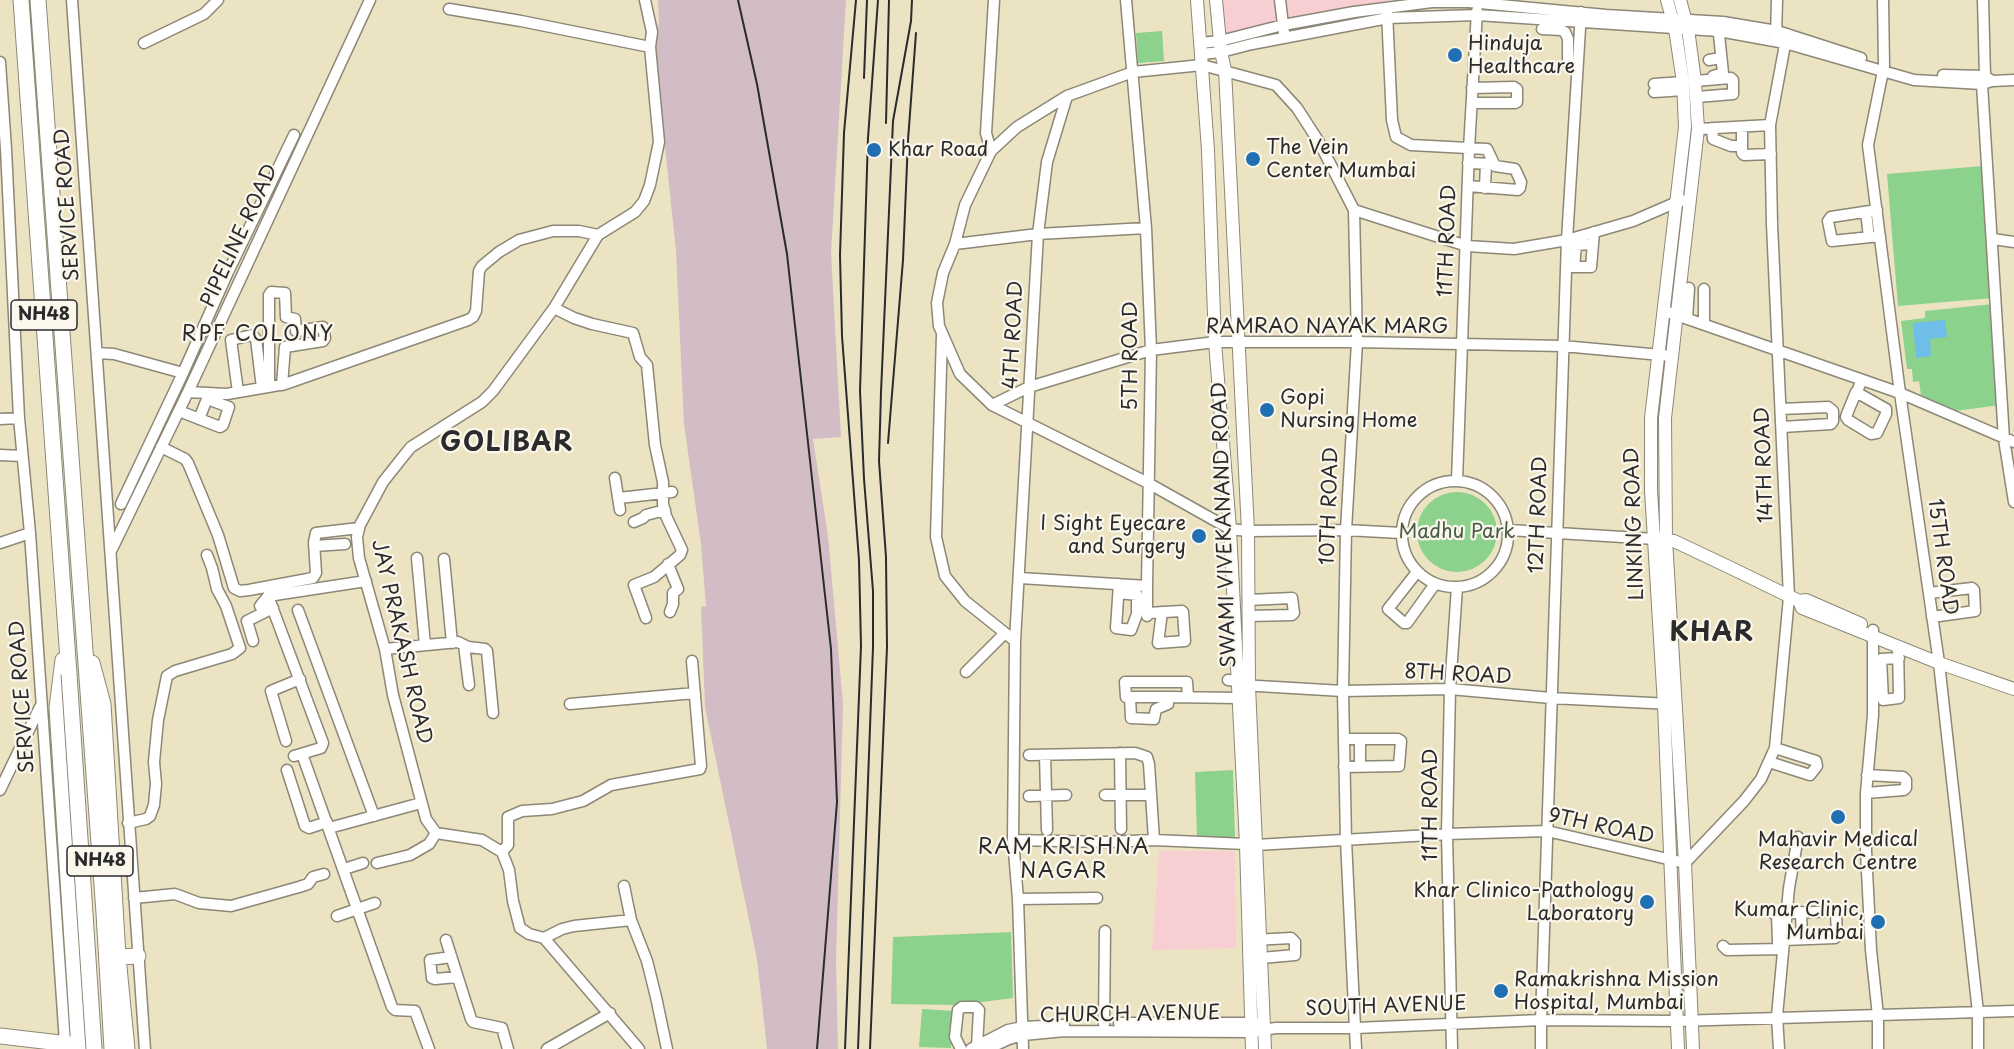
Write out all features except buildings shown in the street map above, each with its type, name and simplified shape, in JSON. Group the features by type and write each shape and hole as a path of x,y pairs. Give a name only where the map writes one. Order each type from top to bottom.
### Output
{"highway":[{"name":"NH48","path":"21,0 94,1049"},
{"name":"NH48","path":"38,0 104,913 110,1049"},
{"path":"82,628 103,704 118,957 127,1049"},
{"path":"66,630 57,708 74,1046"},
{"path":"118,957 138,956"},
{"path":"0,1036 110,1049"}],"main road":[{"name":"SWAMI VIVEKANAND ROAD","path":"1197,0 1209,150 1215,342 1251,845 1254,940 1250,1028 1252,1049"},
{"name":"SWAMI VIVEKANAND ROAD","path":"1216,0 1220,47 1225,70 1248,531 1249,653 1238,686"},
{"name":"LINKING ROAD","path":"1667,0 1680,24"},
{"name":"LINKING ROAD","path":"1665,540 1651,490 1651,418 1659,355 1681,309 1677,202 1689,83 1680,24 1680,0"},
{"name":"LINKING ROAD","path":"1678,1049 1671,860 1665,418 1672,356 1681,309 1698,132 1697,97 1689,83"},
{"path":"1665,540 1794,599 1802,608 2014,689"},
{"path":"1873,634 1897,650 2014,680"},
{"path":"1236,654 1249,653"},
{"name":"LINKING ROAD","path":"1670,704 1685,863 1693,1049"},
{"name":"SWAMI VIVEKANAND ROAD","path":"1254,940 1261,957 1268,1027 1265,1049"}],"street":[{"name":"SERVICE ROAD","path":"72,0 145,1049"},
{"path":"144,43 204,14 218,0"},
{"name":"PIPELINE ROAD","path":"111,551 188,392 370,0"},
{"name":"JAY PRAKASH ROAD","path":"436,833 426,819 421,803 393,695 385,649 359,558 357,537 359,528 383,482 411,447 482,402 493,391 554,308 598,235 635,212 644,201 651,185 659,142 650,47 652,32 645,0"},
{"path":"991,151 986,134 994,0"},
{"name":"5TH ROAD","path":"1126,0 1146,228 1151,350 1147,586 1144,611"},
{"path":"1280,0 1284,39"},
{"name":"14TH ROAD","path":"1685,863 1744,801 1776,757 1794,599 1782,427 1768,154 1768,125 1781,37 1777,0"},
{"name":"15TH ROAD","path":"1883,0 1884,69 1868,146 1871,211 1891,390 1932,593 1978,1012 1978,1049"},
{"path":"1983,0 1993,239 2014,502"},
{"path":"1015,641 965,601 945,576 936,537 942,331 937,303 943,273 955,244 965,205 991,151 1017,127 1066,96 1132,72 1201,54 1283,25 1385,4 1432,2 1549,5 1572,24"},
{"name":"11TH ROAD","path":"1457,481 1468,169 1476,94 1477,2"},
{"path":"1385,4 1388,18 1392,120 1396,137 1468,169 1487,172"},
{"path":"1544,26 1549,5"},
{"path":"449,9 650,47"},
{"path":"1220,47 1284,39 1388,18 1477,15 1544,26 1572,24 1718,26 1781,37 1914,80 2014,80"},
{"path":"1570,63 1572,24"},
{"name":"12TH ROAD","path":"1541,1049 1540,1020 1563,346 1570,267 1567,240 1572,24"},
{"path":"1689,83 1722,75 1718,26"},
{"name":"10TH ROAD","path":"1201,54 1225,70 1276,85 1297,108 1319,142 1354,210 1357,342 1346,530 1343,691 1346,840 1356,1049"},
{"path":"1708,60 1721,58"},
{"name":"SERVICE ROAD","path":"0,62 19,418 42,704 74,1046"},
{"path":"1654,88 1731,78 1733,80 1732,94 1697,97"},
{"path":"1516,88 1517,100 1515,104 1476,94 1516,88"},
{"name":"4TH ROAD","path":"1023,1049 1018,899 1013,840 1015,641 1038,234 1047,162 1066,96"},
{"path":"1698,132 1768,125"},
{"path":"1742,127 1743,155 1768,154"},
{"path":"1712,132 1713,139 1731,146 1742,146"},
{"path":"121,504 294,135"},
{"path":"1468,169 1487,150 1487,172"},
{"path":"1468,169 1487,172"},
{"path":"1354,210 1467,246 1514,249 1567,240 1633,221 1677,202 1690,199"},
{"path":"1871,211 1831,217 1828,221 1832,241 1875,236"},
{"path":"955,244 1038,234 1146,228"},
{"path":"199,419 207,399 230,397 282,385 468,320 476,311 478,275 482,266 519,240 553,231 579,231 598,235"},
{"path":"1593,244 1576,246 1570,267 1591,267 1593,244 1594,232"},
{"path":"1993,239 2014,242"},
{"path":"1681,309 1689,288"},
{"path":"1704,288 1704,324"},
{"path":"266,388 269,295 272,292 285,293 286,318 295,319 295,330 322,327 326,338 323,341 285,347 282,385"},
{"path":"554,308 573,318 633,333 640,357 647,365 656,445 668,493 664,510 682,550 680,555 654,577 633,586 646,618"},
{"path":"1681,309 1704,324 1891,390 2009,440"},
{"path":"1681,309 1704,309"},
{"path":"942,331 960,374 992,405 1148,483 1230,529 1401,533"},
{"path":"179,411 221,427 229,408 231,340 252,335 256,339 266,388"},
{"name":"RAMRAO NAYAK MARG","path":"992,405 1029,387 1151,350 1215,342 1563,346 1672,356"},
{"path":"97,353 114,354 183,373"},
{"path":"1856,392 1886,409 1878,432 1871,434 1846,417 1856,392 1862,380"},
{"path":"1878,404 1891,390"},
{"path":"188,392 230,397"},
{"path":"1781,409 1830,407 1833,411 1831,424 1782,427"},
{"path":"1797,408 1797,426"},
{"path":"0,419 19,418"},
{"path":"161,447 185,459 188,463 218,535 234,588 240,591 313,578 316,573 314,536 319,532 359,528"},
{"path":"0,455 22,456"},
{"path":"615,478 620,510"},
{"path":"1414,576 1435,584 1457,587 1478,583 1495,570 1506,552 1509,530 1500,506 1482,488 1457,481 1430,487 1409,506 1401,533 1405,554 1414,576 1428,594"},
{"path":"619,498 668,493"},
{"path":"634,522 646,515 664,510"},
{"path":"1509,530 1557,535 1665,540"},
{"path":"0,543 30,533"},
{"path":"314,546 345,544"},
{"path":"128,823 146,819 150,816 154,805 156,784 154,762 158,720 167,676 175,671 232,654 240,648 226,606 217,589 207,555"},
{"path":"417,558 425,645"},
{"path":"444,559 452,643"},
{"path":"669,564 678,589 673,593 670,612"},
{"path":"1414,576 1388,609 1404,623 1407,623 1435,584"},
{"path":"1020,578 1119,589 1137,595 1144,611"},
{"path":"260,606 268,596 366,581"},
{"path":"1119,589 1147,586"},
{"name":"11TH ROAD","path":"1452,1049 1447,834 1450,689 1457,587"},
{"path":"1932,593 1972,588 1974,590 1975,611 1935,617"},
{"path":"1119,589 1116,629 1132,630 1137,614 1144,611 1162,612"},
{"path":"268,596 323,743 321,748 298,755 328,825 392,1007 395,1010 415,1011 429,1049"},
{"path":"1248,600 1292,598 1294,613 1292,615 1249,616"},
{"path":"253,640 247,621 273,608"},
{"path":"298,610 374,816"},
{"path":"966,672 1005,633"},
{"path":"1873,634 1875,662 1868,793 1871,950 1878,1016 1878,1049"},
{"path":"385,649 459,642 485,649 494,713"},
{"path":"464,645 469,685"},
{"path":"1897,650 1898,699 1882,699 1875,662 1897,650"},
{"path":"1015,659 1028,661"},
{"path":"502,852 508,845 508,817 522,811 552,809 583,801 611,785 700,769 692,661"},
{"path":"286,741 271,691 300,678"},
{"path":"1168,697 1168,704 1156,709 1154,719 1131,718 1130,697 1125,696 1125,681 1187,682 1188,697"},
{"path":"1156,681 1156,697"},
{"name":"8TH ROAD","path":"1130,697 1188,697 1238,686 1343,691 1450,689 1551,698 1670,704"},
{"path":"570,704 694,693"},
{"path":"0,790 42,704"},
{"path":"1344,739 1398,739 1401,741 1399,766 1344,767"},
{"path":"1360,739 1360,767"},
{"path":"1120,753 1121,829"},
{"path":"1029,755 1135,753 1146,757 1149,764 1154,840"},
{"path":"1045,755 1047,830"},
{"path":"287,770 305,826 309,828 374,816 421,803"},
{"path":"1868,793 1906,788 1904,777 1869,776"},
{"path":"1029,796 1066,795"},
{"path":"1105,795 1150,795"},
{"name":"9TH ROAD","path":"1013,840 1106,842 1154,840 1251,845 1547,831 1685,863"},
{"path":"377,863 410,855 429,844 436,833 482,840 502,852 509,870 513,901 520,928 529,934 544,938 639,1049"},
{"path":"1779,1049 1777,1016 1783,943 1779,913 1789,888 1798,837"},
{"path":"344,869 363,863"},
{"path":"134,898 175,894 199,903 231,906 292,890 308,884 313,877 324,874"},
{"path":"624,886 631,920 647,960 667,1049"},
{"path":"1018,899 1096,898"},
{"path":"337,916 375,903"},
{"path":"1723,946 1727,950 1783,943 1802,935 1835,938 1837,936 1837,914 1834,911 1779,913"},
{"path":"1801,912 1802,935"},
{"path":"1779,913 1783,943"},
{"path":"544,938 562,928 631,920"},
{"path":"1104,1024 1105,931"},
{"path":"1254,940 1291,938 1295,942 1293,956 1261,957"},
{"path":"446,940 471,1019 473,1022 502,1028 508,1049"},
{"path":"451,957 430,960 432,978 458,976"},
{"path":"961,1049 955,1037 958,1010 962,1007 976,1007 979,1011 978,1048"},
{"name":"SOUTH AVENUE","path":"1268,1027 1356,1028 1540,1020 1677,1021 1777,1016 1878,1016 2014,1011"},
{"path":"547,1049 610,1013"},
{"path":"1023,1031 1104,1024 1250,1028"},
{"name":"CHURCH AVENUE","path":"978,1048 1009,1039 1023,1031 1268,1027"}],"shaded area":[{"path":"658,0 846,0 831,253 841,437 813,439 828,536 843,704 836,961 838,1049 767,1049 757,959 705,707 701,607 706,606 701,544 684,424 676,251 654,43 659,23"},
{"path":"1222,0 1444,0 1225,35"},
{"path":"1159,851 1235,851 1236,948 1152,950"}],"green space":[{"path":"1162,31 1164,61 1138,63 1136,33"},
{"path":"1983,166 1993,298 1898,306 1887,174"},
{"path":"1993,304 2000,405 1955,411 1921,395 1919,381 1913,382 1912,369 1907,369 1901,321 1925,318 1925,311"},
{"name":"Madhu Park","path":"1457,492 1472,495 1485,504 1494,517 1497,532 1494,547 1485,560 1472,569 1457,572 1442,569 1429,560 1420,547 1417,532 1420,517 1429,504 1442,495"},
{"path":"1233,770 1235,841 1197,839 1195,772"},
{"path":"1011,932 1013,998 959,1005 891,1004 893,937"},
{"path":"922,1009 954,1011 951,1048 919,1047"}],"water":[{"path":"1945,320 1947,337 1930,339 1931,356 1916,358 1913,323"}],"railway":[{"path":"738,0 757,84 787,254 831,649 837,802 817,1049"},
{"path":"845,1049 861,646 859,560 842,336 840,255 844,133 856,0"},
{"path":"864,78 867,0"},
{"path":"858,1049 873,647 873,591 860,391 868,138 878,0"},
{"path":"886,123 889,0"},
{"path":"870,1049 887,647 886,557 879,461 881,392 893,121 911,21 912,0"},
{"path":"888,443 903,260 908,140 916,33"}],"place":[{"name":"Hinduja Healthcare","path":"1455,55"},
{"name":"Khar Road","path":"874,150"},
{"name":"The Vein Center Mumbai","path":"1253,159"},
{"name":"Gopi Nursing Home","path":"1267,410"},
{"name":"I Sight Eyecare and Surgery","path":"1199,536"},
{"name":"Mahavir Medical Research Centre","path":"1838,817"},
{"name":"Khar Clinico-Pathology Laboratory","path":"1647,902"},
{"name":"Kumar Clinic, Mumbai","path":"1878,922"},
{"name":"Ramakrishna Mission Hospital, Mumbai","path":"1501,991"}],"district":[{"name":"RPF COLONY","path":"258,335"},
{"name":"GOLIBAR","path":"507,444"},
{"name":"KHAR","path":"1712,634"},
{"name":"RAM KRISHNA NAGAR","path":"1064,860"}]}
